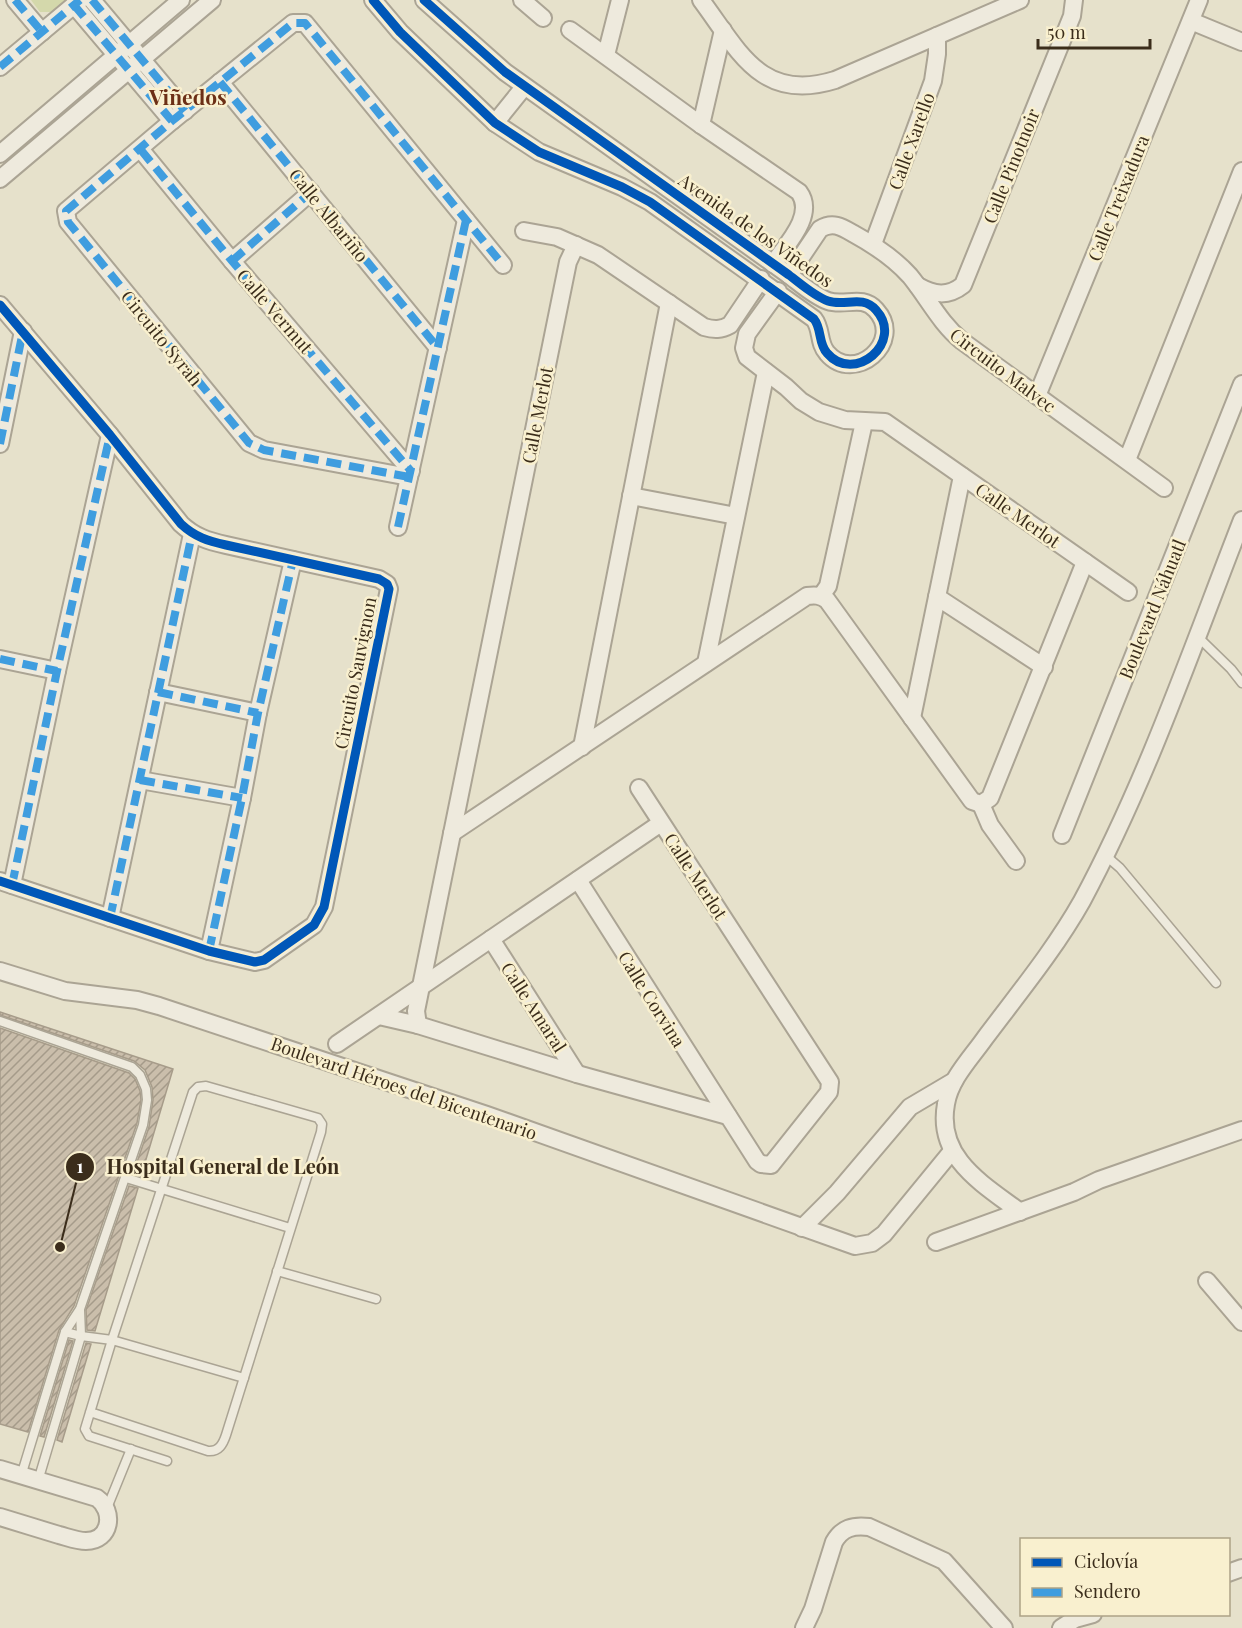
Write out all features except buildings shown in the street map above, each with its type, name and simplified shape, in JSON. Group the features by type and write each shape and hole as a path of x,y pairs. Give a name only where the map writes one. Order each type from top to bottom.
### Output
{"street":[{"path":"15,0 42,32"},
{"path":"92,0 122,51 128,71 178,116"},
{"path":"0,154 181,0"},
{"path":"0,180 213,0"},
{"name":"Avenida de los Viñedos","path":"373,0 400,32 495,123 540,152 622,187 650,202 778,291 814,319 819,326 823,346 834,359 850,365 858,364 867,361 879,350 885,334 877,310 862,301 832,302 789,275 525,87 424,0"},
{"path":"522,0 543,18"},
{"path":"606,56 620,0"},
{"path":"701,0 752,67 769,78 799,87 814,87 835,80 1020,0"},
{"name":"Calle Pinotnoir","path":"917,285 938,294 949,293 963,285 1072,16 1074,0"},
{"name":"Calle Treixadura","path":"1037,396 1199,0"},
{"path":"0,67 77,3 122,51 141,60 178,116"},
{"path":"1191,21 1242,42"},
{"name":"Circuito Syrah","path":"410,474 264,450 249,443 68,222 66,217 70,207 293,23 305,22 503,265"},
{"path":"570,30 701,125 799,192 805,205 804,216 773,264"},
{"path":"701,125 723,30"},
{"name":"Calle Xarello","path":"873,244 933,81 937,36"},
{"name":"Calle Albariño","path":"220,82 438,348"},
{"path":"495,123 525,87"},
{"name":"Calle Vermut","path":"141,150 410,474"},
{"path":"1127,460 1242,171"},
{"path":"232,261 311,192"},
{"path":"398,527 466,220"},
{"name":"Circuito Malvec","path":"789,275 824,226 839,225 873,244 900,266 917,285 948,329 982,357 1164,488"},
{"path":"524,231 557,237 610,261 704,327 717,329 730,325 760,279"},
{"name":"Calle Merlot","path":"421,987 568,262 576,245"},
{"name":"Calle Merlot","path":"778,291 747,334 744,348 747,357 801,401 819,412 845,420 885,422 1128,592"},
{"path":"582,747 669,303"},
{"name":"Circuito Sauvignon","path":"0,305 110,435 181,524 192,534 204,540 379,579 387,584 389,589 324,907 314,925 260,961 250,962 209,951 6,883"},
{"path":"0,444 23,332"},
{"path":"706,663 766,372"},
{"name":"Boulevard Náhuatl","path":"1062,835 1242,384"},
{"path":"821,596 828,586 864,422"},
{"path":"6,883 110,435"},
{"path":"912,718 962,476"},
{"path":"631,496 736,516"},
{"path":"1020,1212 972,1175 952,1151 946,1134 946,1104 954,1081 1081,902 1121,826 1242,520"},
{"path":"110,918 192,534"},
{"path":"209,951 258,713 293,560"},
{"path":"981,804 990,798 1085,561"},
{"path":"452,833 807,596 821,596 839,614 972,801 981,804 990,825 1016,861"},
{"path":"937,597 1044,667"},
{"path":"0,659 57,671"},
{"path":"158,692 258,713"},
{"path":"140,780 242,798"},
{"path":"639,788 662,823"},
{"path":"460,794 465,803 480,815"},
{"name":"Calle Merlot","path":"337,1044 662,823 831,1083 829,1092 776,1161 766,1166"},
{"name":"Calle Corvina","path":"578,880 757,1161 766,1166"},
{"name":"Calle Amaral","path":"491,939 577,1074"},
{"path":"430,942 437,956 452,966"},
{"name":"Boulevard Héroes del Bicentenario","path":"0,971 65,991 137,1000 159,1006 487,1114 855,1246 872,1243 884,1234 952,1151"},
{"path":"418,1025 416,1011 421,987"},
{"path":"379,1016 418,1025 577,1074 728,1116"},
{"path":"802,1228 837,1193 910,1107 954,1081"},
{"path":"936,1242 1020,1212 1099,1180 1242,1130"},
{"path":"1207,1281 1242,1322"},
{"path":"0,1469 97,1498 107,1508 109,1521 106,1530 99,1537 88,1541 73,1539 0,1517"},
{"path":"804,1628 813,1609 838,1534 858,1526 869,1527 944,1561 1004,1628"},
{"path":"1061,1628 1075,1619 1086,1616"}],"lane":[{"path":"1196,636 1242,683"},
{"path":"1105,855 1120,868 1216,983"},
{"path":"0,1021 120,1061 132,1067 140,1075 146,1089 146,1114 126,1178 80,1309 65,1332 21,1476"},
{"path":"90,1412 208,1451 214,1451 224,1442 321,1132 322,1124 318,1118 202,1086 198,1086 193,1092 112,1340 90,1412 85,1429 88,1434 166,1461"},
{"path":"126,1178 290,1228"},
{"path":"277,1271 376,1299"},
{"path":"38,1480 81,1336 80,1309"},
{"path":"65,1332 112,1340 244,1378"},
{"path":"107,1508 131,1449"}],"green space":[{"path":"31,0 67,0 52,12 40,12"}],"marked path":[{"path":"15,0 42,32"},
{"path":"0,67 80,0"},
{"path":"92,0 185,111"},
{"path":"74,5 172,121"},
{"path":"409,477 264,450 249,443 68,222 66,211 293,23 305,23 503,265"},
{"path":"220,82 438,348"},
{"path":"141,150 232,261 411,471"},
{"path":"232,261 311,192"},
{"path":"398,527 466,220"},
{"path":"0,444 23,331"},
{"path":"12,885 110,435"},
{"path":"110,918 192,534"},
{"path":"209,951 258,713 293,560"},
{"path":"0,659 57,671"},
{"path":"158,692 258,713"},
{"path":"140,780 242,798"}],"cycle path":[{"path":"373,0 400,32 495,123 539,152 622,187 650,202 814,319 824,349 838,362 850,364 862,362 873,356 884,335 883,322 871,305 859,302 828,301 813,293 505,72 424,0"},
{"path":"0,305 110,435 181,524 191,532 219,543 379,579 387,584 389,589 324,907 314,925 264,960 255,962 209,951 0,881"}],"place":[{"name":"Hospital General de León","path":"60,1247"}],"district":[{"name":"Viñedos","path":"188,96"}]}
